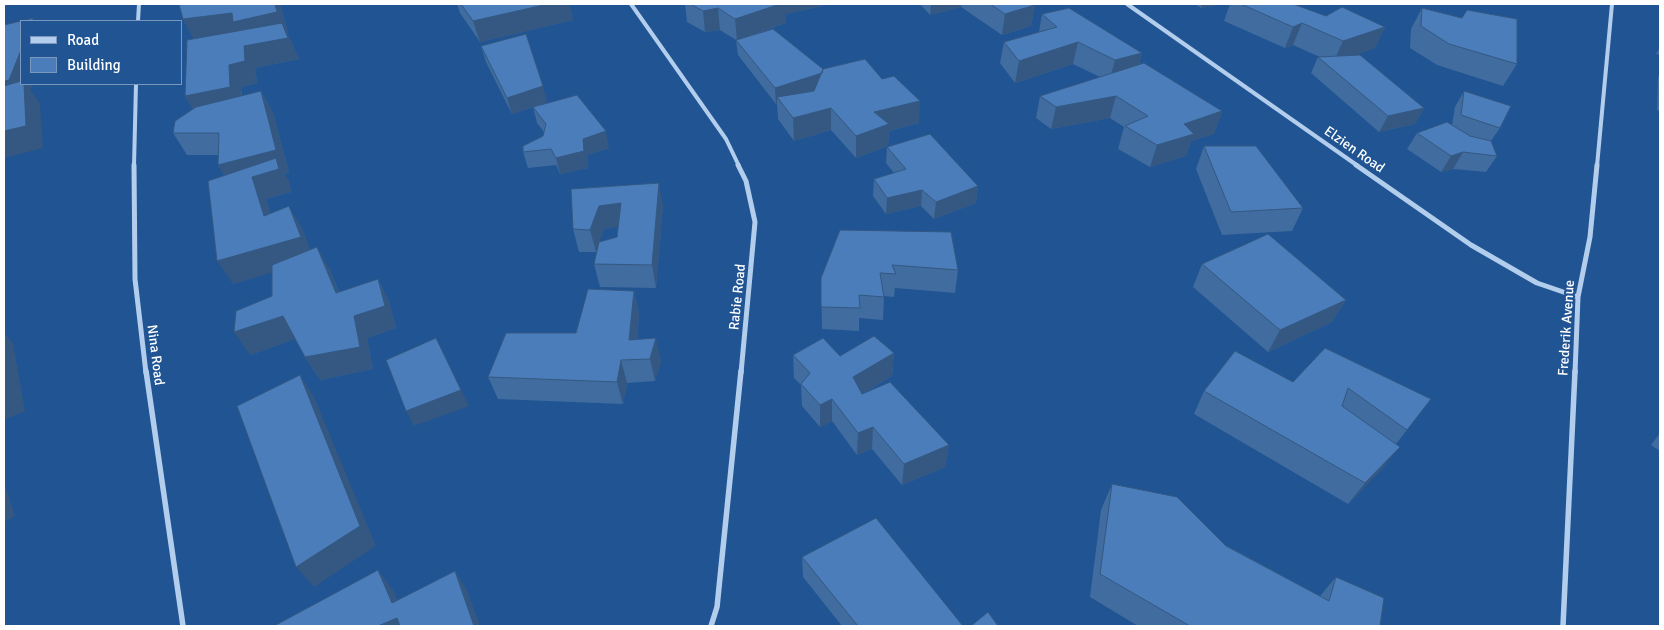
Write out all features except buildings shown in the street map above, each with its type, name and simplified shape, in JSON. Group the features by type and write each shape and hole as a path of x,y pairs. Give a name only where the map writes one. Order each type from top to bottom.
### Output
{"street":[{"path":"138,20 139,4"},
{"name":"Rabie Road","path":"631,4 726,140 746,181 755,222 752,268 717,607 712,626"},
{"name":"Elzien Road","path":"1127,4 1471,245 1537,283 1578,297"},
{"name":"Frederik Avenue","path":"1563,626 1578,297 1590,236 1612,4"},
{"name":"Nina Road","path":"136,85 132,197 135,279 142,347 183,626"}]}
